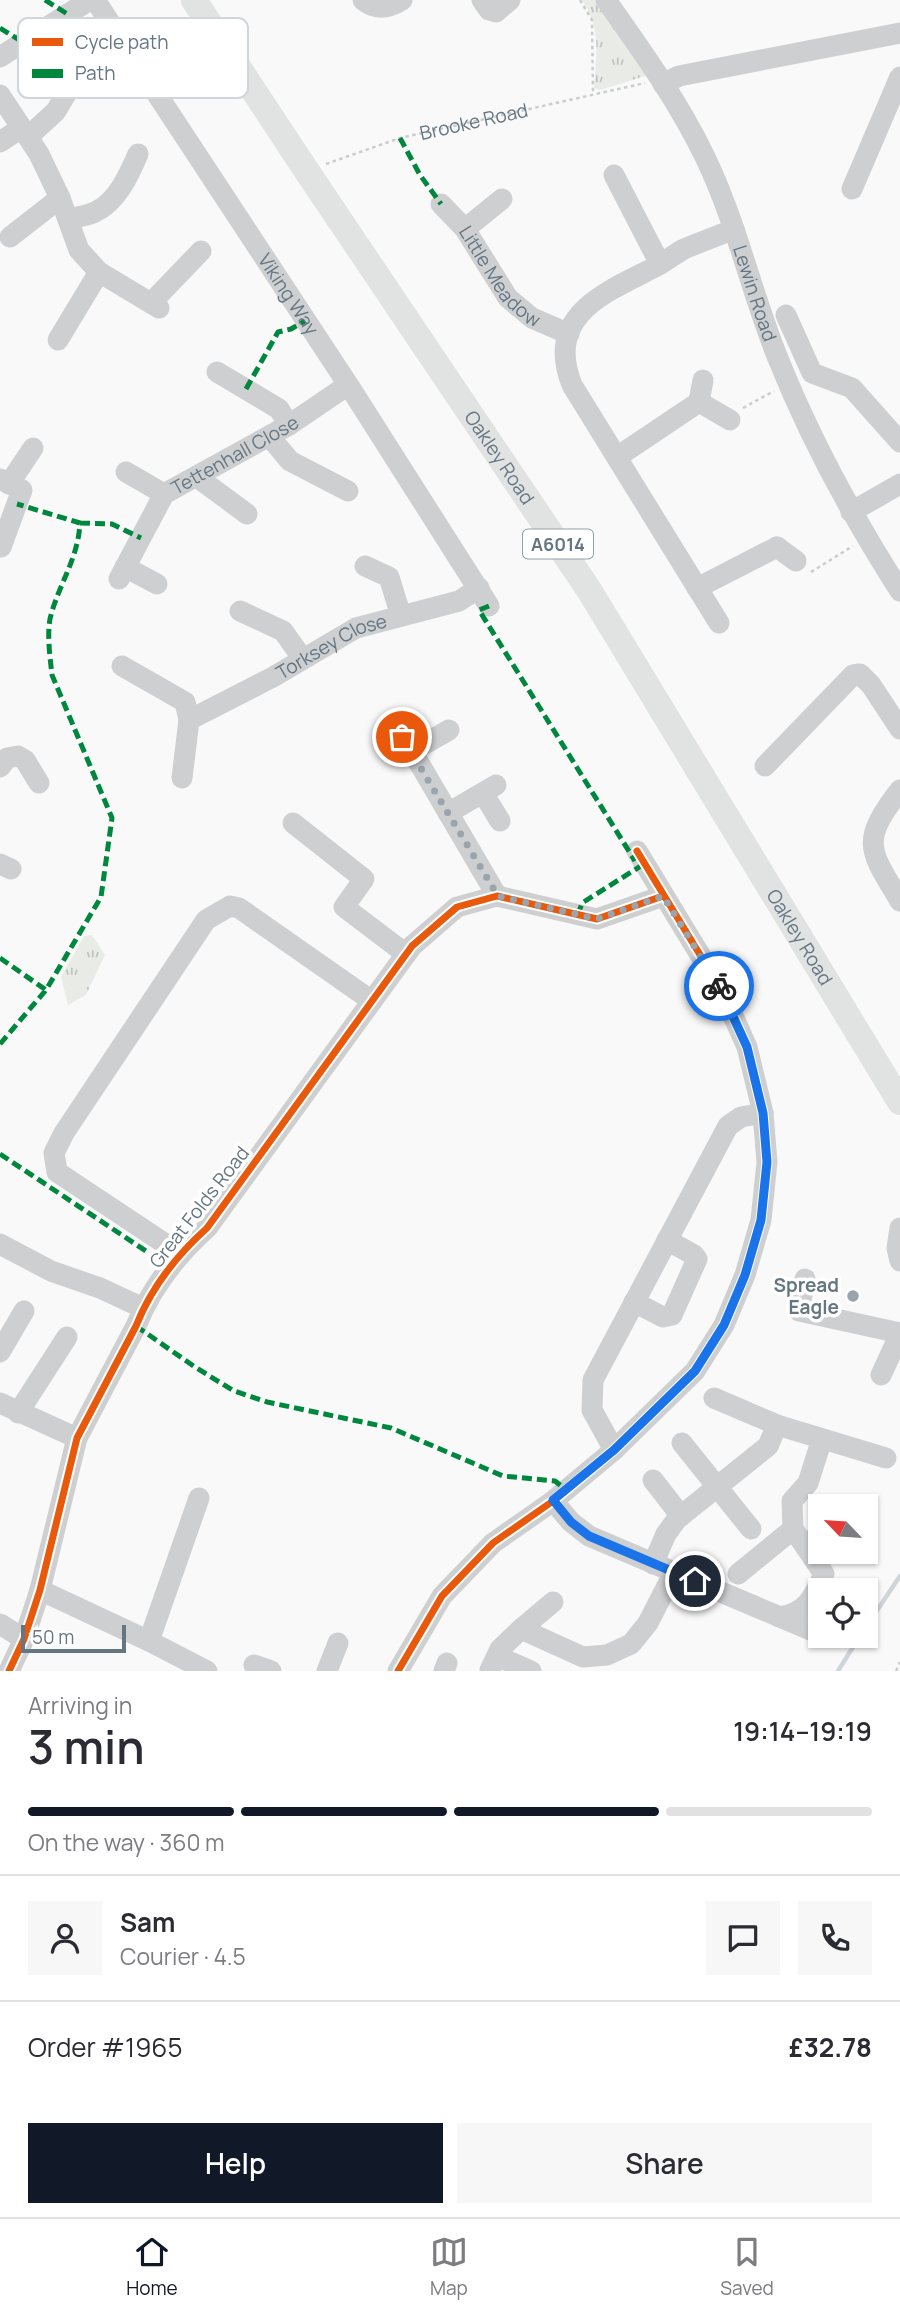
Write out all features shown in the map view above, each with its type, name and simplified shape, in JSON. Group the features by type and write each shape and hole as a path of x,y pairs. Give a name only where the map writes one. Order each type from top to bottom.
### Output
{"main road":[{"name":"Oakley Road","path":"194,0 206,18"},
{"name":"Oakley Road","path":"248,82 589,590 900,1102"}],"street":[{"path":"63,18 92,0"},
{"name":"Viking Way","path":"92,0 104,18"},
{"path":"363,0 375,7 393,5 402,0"},
{"path":"482,0 489,10 496,12 510,0"},
{"name":"Lewin Road","path":"606,0 655,83 705,157 734,229 776,355 819,450 851,512 900,591"},
{"path":"655,83 900,33"},
{"path":"0,57 18,46"},
{"path":"852,189 900,77"},
{"path":"0,95 39,155 60,198 79,250 99,272 147,305 201,251"},
{"path":"0,142 24,132 56,111 64,98"},
{"name":"Viking Way","path":"157,98 484,597"},
{"path":"68,219 95,212 107,204 127,180 138,154"},
{"path":"613,170 660,264"},
{"path":"10,237 60,198"},
{"path":"466,229 502,199"},
{"name":"Little Meadow","path":"442,204 466,229 508,298 531,318 569,334"},
{"name":"Little Meadow","path":"719,623 572,385 566,362 569,334 582,311 601,294 682,250 734,229"},
{"path":"58,340 99,272"},
{"path":"786,315 812,373 850,380 900,442"},
{"path":"217,372 279,409 289,425"},
{"path":"617,457 699,402 703,380"},
{"name":"Tettenhall Close","path":"157,584 122,573 164,494 289,425 348,386"},
{"path":"699,402 730,420"},
{"path":"269,436 290,461 348,491"},
{"path":"1,547 10,484 33,449"},
{"path":"126,471 164,494"},
{"path":"197,477 247,514"},
{"path":"851,512 900,484"},
{"path":"697,588 777,536 796,561"},
{"path":"365,566 389,577 401,616"},
{"name":"Torksey Close","path":"189,720 356,628 484,597"},
{"path":"240,611 283,631 303,659"},
{"path":"122,666 185,702 189,720 182,778"},
{"path":"765,766 778,737 853,676 855,666 900,729"},
{"path":"391,723 412,751 498,896 597,919 663,896"},
{"path":"412,751 449,730"},
{"path":"0,767 7,758 18,756 25,760 39,783"},
{"path":"448,813 489,789 500,821"},
{"path":"900,790 877,823 872,843 875,859 900,901"},
{"path":"293,823 364,879 344,907 409,950"},
{"path":"398,1671 442,1596 493,1543 553,1500 614,1450 695,1371 724,1325 745,1275 761,1220 767,1162 763,1113 747,1047 722,991 637,851"},
{"name":"Great Folds Road","path":"9,1671 24,1639 40,1590 77,1438 143,1308 179,1253 206,1228 409,950 457,906 498,896"},
{"path":"179,1253 57,1172 54,1153 64,1133 206,920 230,906 239,908 372,1001"},
{"path":"614,1450 592,1410 593,1380 728,1126 741,1117 763,1113"},
{"path":"900,1227 897,1248 900,1261"},
{"path":"634,1302 663,1317 672,1315 697,1259 667,1240"},
{"path":"0,1244 51,1271 100,1288 143,1308"},
{"path":"805,1279 799,1311 900,1333 881,1375"},
{"path":"0,1352 24,1311"},
{"path":"67,1337 9,1408 77,1438"},
{"path":"714,1398 777,1425 886,1458"},
{"path":"653,1564 666,1534 681,1516 768,1446 777,1425"},
{"path":"779,1617 792,1615 813,1600 824,1574 792,1501 808,1483 822,1438"},
{"path":"681,1443 719,1486 751,1529"},
{"path":"653,1480 681,1516"},
{"path":"149,1641 199,1498"},
{"path":"553,1500 571,1522 589,1536 808,1629"},
{"path":"738,1574 806,1536"},
{"path":"521,1629 583,1657 607,1655 631,1644 648,1623 674,1572"},
{"path":"40,1590 207,1671"},
{"path":"531,1671 493,1663 500,1648 553,1602"},
{"path":"0,1624 24,1639"},
{"path":"327,1671 338,1643"}],"path":[{"path":"580,0 593,20 593,94"},
{"path":"730,420 737,412 774,391"},
{"path":"796,561 797,559 809,573 853,546"},
{"path":"896,1671 900,1662"}],"green space":[{"path":"582,0 597,0 649,75 600,90 594,88 595,32 593,21"},
{"path":"92,935 105,955 86,995 68,1005 61,977 84,936"}],"waterway":[{"path":"878,1609 900,1576"},
{"path":"838,1671 852,1648"}],"marked path":[{"path":"45,0 69,15"},
{"path":"0,28 18,39"},
{"path":"400,138 420,175 441,204"},
{"path":"246,389 278,332 291,329 305,321"},
{"path":"0,1044 46,990 101,897 112,818 52,675 50,661 50,619 76,549 80,523 17,504"},
{"path":"80,523 112,524 141,538"},
{"path":"489,606 479,610 635,861"},
{"path":"578,915 582,903 644,864"},
{"path":"0,958 46,990"},
{"path":"0,1154 170,1267"},
{"path":"136,1326 234,1391 267,1402 391,1428 503,1476 555,1481 566,1490"}],"cycle path":[{"path":"398,1671 442,1596 493,1543 553,1501 614,1450 695,1371 724,1325 745,1275 761,1220 767,1162 763,1113 747,1047 722,991 637,851"},
{"path":"9,1671 24,1639 40,1590 77,1438 149,1298 175,1261 207,1228 412,946 457,907 497,896 597,919 663,896"}],"way so far":[{"path":"402,737 498,896 597,919 663,896 719,986"}],"place":[{"name":"Spread Eagle","path":"853,1296"}],"route":[{"path":"695,1581 589,1536 571,1522 553,1500 614,1450 695,1371 724,1325 745,1275 761,1220 767,1162 763,1113 747,1047 719,986"}]}
